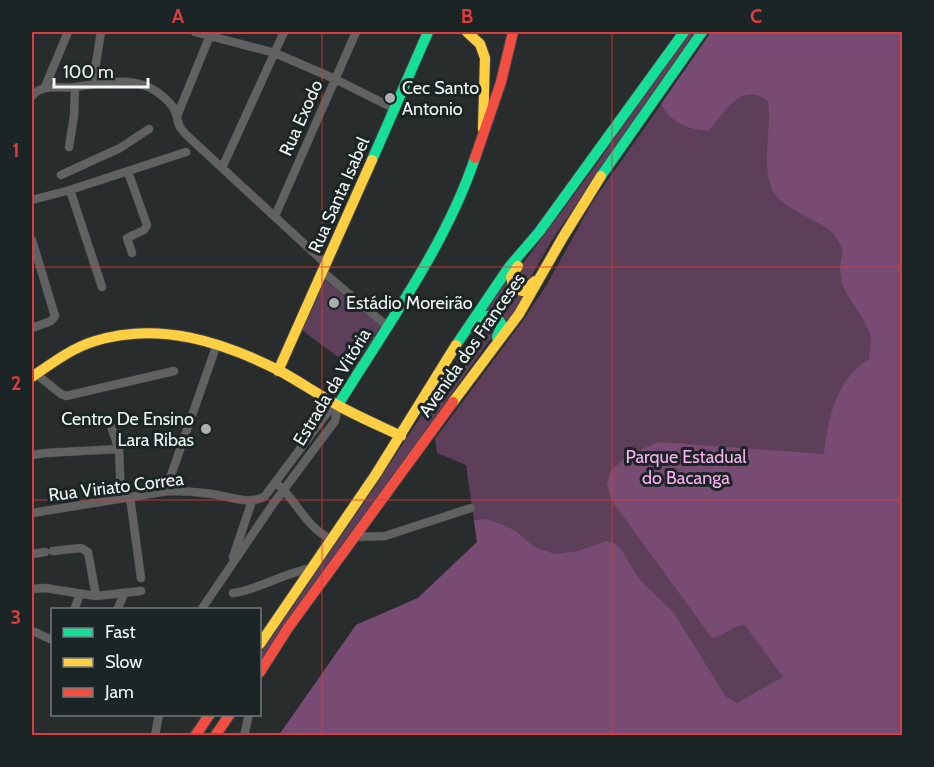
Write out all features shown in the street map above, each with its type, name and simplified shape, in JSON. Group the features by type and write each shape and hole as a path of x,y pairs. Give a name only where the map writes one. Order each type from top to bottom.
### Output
{"main road":[{"name":"Rua Santa Isabel","path":"278,370 428,32"},
{"path":"467,32 480,44 485,58 483,138"},
{"name":"Estrada da Vitória","path":"338,405 388,327 449,221 466,186 501,82 513,32"},
{"name":"Avenida dos Franceses","path":"261,643 401,436 480,308 509,267 539,232 684,32"},
{"name":"Avenida dos Franceses","path":"261,671 354,537 519,314 603,172 702,32"},
{"path":"539,232 512,275 511,284 516,291 525,291 531,286 563,237"},
{"path":"439,376 482,318 490,314 502,321 501,330 457,396"},
{"path":"34,375 75,348 116,335 159,330 188,335 217,344 278,370 338,405 401,436"},
{"path":"195,735 209,716"},
{"path":"215,735 229,716"}],"street":[{"path":"32,96 45,87 68,32"},
{"path":"96,83 95,69 101,32"},
{"path":"195,32 210,34 275,53 395,109"},
{"path":"222,168 284,32"},
{"name":"Rua Exodo","path":"275,216 356,32"},
{"path":"177,116 210,34"},
{"path":"45,87 75,87 131,81 144,84 174,109 181,128 275,216 324,268 388,327"},
{"path":"69,147 74,116 75,87"},
{"path":"61,175 120,148 149,129"},
{"path":"32,200 128,172 186,152"},
{"path":"128,172 147,225 144,230 127,238 132,253"},
{"path":"70,190 102,287"},
{"path":"32,240 56,316 51,321 32,328"},
{"path":"168,491 169,481 217,344"},
{"path":"34,375 66,396 174,371"},
{"path":"229,567 252,501 265,496 327,413 338,405"},
{"name":"Estrada da Vitória","path":"202,608 273,504 285,491 335,421 338,405"},
{"path":"109,421 119,449 125,497 141,578"},
{"path":"32,455 119,449"},
{"path":"275,483 285,491 307,522 332,540"},
{"name":"Rua Viriato Correa","path":"32,513 168,491 188,491 252,501"},
{"path":"354,537 385,536 471,508"},
{"path":"32,554 81,548 88,552 96,596"},
{"path":"233,593 313,568"},
{"path":"279,578 291,579 302,584"},
{"path":"32,589 45,588 96,596 141,591"},
{"path":"74,608 80,594"},
{"path":"117,608 124,594"},
{"path":"35,633 51,640"},
{"path":"155,735 159,716"},
{"path":"244,735 249,716"}],"green space":[{"path":"689,32 695,32 554,237 527,283 524,286 518,286 516,273 593,169"},
{"path":"711,32 902,32 902,735 279,735 356,625 418,598 477,542 474,520 487,519 503,525 516,531 534,547 555,554 578,551 606,541 615,543 640,580 674,613 726,697 737,703 783,677 745,625 736,626 712,638 612,501 607,485 610,472 625,457 658,442 824,454 831,414 841,389 858,367 869,359 870,335 844,287 840,265 843,251 837,238 824,226 782,202 772,189 767,168 768,101 749,94 741,97 727,108 708,131 680,124 665,111 661,104"},
{"name":"Parque Estadual do Bacanga","path":"712,32 902,32 902,735 279,735 356,625 418,598 477,542 466,465 437,453 435,439 524,319 546,286 593,201"},
{"path":"506,276 528,294 508,323 498,309 482,312"},
{"name":"Estádio Moreirão","path":"325,280 381,326 353,368 302,330"},
{"path":"489,319 498,322 494,334 261,661 261,653 483,323"}],"traffic: fast":[{"path":"372,160 428,32"},
{"path":"456,345 509,267 539,232 684,32"},
{"path":"601,176 702,32"},
{"path":"338,405 432,254 463,190 475,158"},
{"path":"474,329 485,316 496,315 502,325 497,337"}],"traffic: slow":[{"path":"467,32 480,44 485,58 483,129"},
{"path":"278,371 372,160"},
{"path":"453,402 519,314 601,176"},
{"path":"518,266 511,277 514,289 523,291 535,281"},
{"path":"32,377 70,352 95,341 119,335 167,334 213,343 236,351 280,371 332,402 401,436"},
{"path":"261,643 376,474 456,345"}],"traffic: jam":[{"path":"475,158 501,82 513,32"},
{"path":"261,670 288,628 453,402"},
{"path":"195,736 209,716"},
{"path":"215,736 229,716"}],"place":[{"name":"Cec Santo Antonio","path":"390,98"},
{"name":"Estádio Moreirão","path":"334,303"},
{"name":"Centro De Ensino Lara Ribas","path":"206,429"}]}
